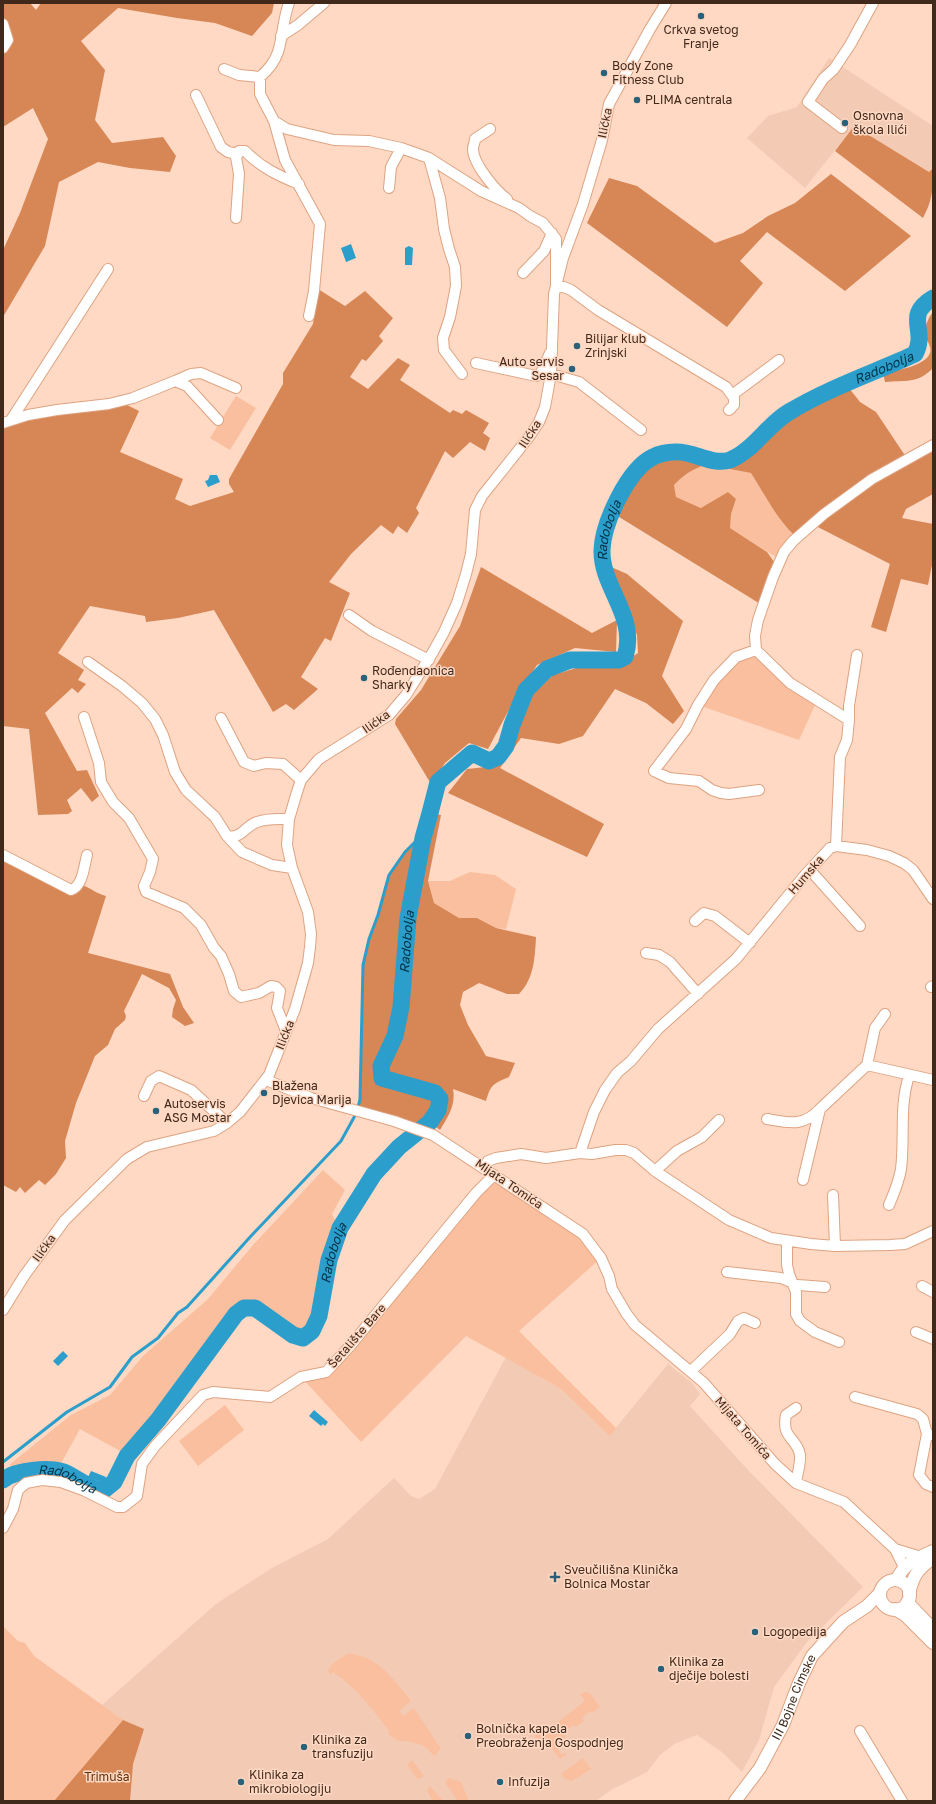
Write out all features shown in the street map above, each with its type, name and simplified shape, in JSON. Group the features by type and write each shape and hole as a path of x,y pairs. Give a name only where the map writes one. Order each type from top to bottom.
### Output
{"street":[{"path":"289,3 278,53 267,70 260,77 260,94 274,121 285,160 320,224 314,291 308,316"},
{"path":"281,36 298,25 324,3"},
{"name":"Ilićka","path":"3,1310 24,1276 65,1220 127,1159 147,1147 214,1131 227,1123 240,1112 266,1080 295,1009 308,963 311,934 304,899 292,868 287,845 289,819 301,780 319,759 389,715 406,696 429,660 457,604 471,554 475,510 482,496 514,457 539,422 545,407 551,374 552,310 556,284 562,258 583,204 592,174 602,140 609,104 666,3"},
{"path":"842,128 808,102 823,79 834,68 850,45 873,3"},
{"path":"3,24 8,40 3,48"},
{"path":"224,69 239,75 260,77"},
{"path":"196,95 221,147 228,152 238,154"},
{"path":"274,121 287,129 313,136 334,140 369,141 402,148 429,158 481,191 519,208"},
{"path":"490,129 475,139 473,150 478,164 500,194 530,216 543,223 556,239 556,284 571,290 598,310 726,387 734,398 734,405 729,410"},
{"path":"389,188 391,167 402,148"},
{"path":"236,218 239,174 236,157 239,151 245,151 254,161 278,175 299,184"},
{"path":"429,158 440,198 444,229 455,267 456,286 450,317 443,338 444,350 462,374"},
{"path":"523,273 544,251 552,233"},
{"path":"7,422 108,269"},
{"path":"476,363 536,376 541,373 551,351"},
{"path":"732,395 778,360"},
{"path":"7,422 57,410 109,404 134,398 191,374 201,373 236,388"},
{"path":"551,374 579,382 641,430"},
{"path":"175,381 187,386 218,420"},
{"path":"849,720 795,687 756,650 755,636 758,620 784,552 793,541 824,514 872,479 933,445"},
{"path":"349,615 372,631 429,660"},
{"path":"756,650 736,657 714,680 700,702 686,730 654,771 669,778 699,781 712,790 721,793 728,794 759,790"},
{"path":"836,846 840,757 847,740 849,706 857,655"},
{"path":"88,662 122,686 147,708 155,719 163,735 175,772 186,790 215,817 227,836 242,852 272,865 292,868"},
{"path":"84,718 99,763 101,782 113,802 129,818 153,859 150,872 144,886 146,892 184,908 201,925 214,948 221,956 229,974 234,992 242,997 259,993 271,986 276,987 280,992 277,1008 286,1031"},
{"path":"221,718 244,762 254,766 266,763 283,764 301,780"},
{"path":"227,836 232,837 241,835 254,823 264,819 289,819"},
{"name":"Humska","path":"580,1153 594,1112 605,1090 617,1073 631,1061 658,1028 736,959 830,848 836,846 866,850 890,856 904,863 913,870 933,899"},
{"path":"3,855 71,890 76,889 80,882 87,855"},
{"path":"810,870 860,926"},
{"path":"696,921 704,913 715,916 750,943"},
{"path":"646,953 659,955 670,962 698,994"},
{"path":"767,1119 795,1123 802,1122 813,1116 867,1065 875,1028 885,1014"},
{"path":"867,1065 909,1076 933,1080"},
{"path":"144,1096 151,1081 159,1076 191,1090 227,1123"},
{"path":"889,1205 897,1186 901,1169 903,1106 905,1086 909,1076"},
{"name":"Mijata Tomića","path":"266,1080 311,1098 405,1125 433,1135 583,1234 601,1258 609,1276 612,1289 626,1313 652,1340 691,1371 775,1464 796,1483 844,1502 895,1549 904,1567"},
{"path":"803,1180 820,1109"},
{"path":"656,1171 677,1151 702,1137 719,1120"},
{"path":"484,1168 488,1161 521,1154 546,1158 580,1153 592,1154 615,1150 626,1150 634,1152 656,1171 729,1220 771,1238 835,1246 904,1244 933,1231"},
{"name":"Šetalište Bare","path":"3,1528 13,1509 18,1490 26,1483 42,1480 61,1482 83,1490 117,1508 123,1507 137,1496 142,1464 155,1446 203,1395 213,1392 270,1397 301,1377 326,1372 350,1346 476,1193 494,1174"},
{"path":"833,1196 835,1246"},
{"path":"787,1241 787,1265 796,1292 796,1314 800,1321 815,1332 839,1342"},
{"path":"727,1272 775,1277 792,1282 798,1286 825,1287"},
{"path":"922,1286 933,1292"},
{"path":"691,1371 730,1334 738,1321 744,1318 755,1324"},
{"path":"916,1332 933,1339"},
{"path":"855,1397 917,1414 923,1419 930,1434 919,1475 926,1484 933,1487"},
{"path":"796,1408 786,1415 784,1424 785,1430 796,1446 800,1455 796,1483"},
{"name":"Mijata Tomića","path":"895,1549 918,1556"},
{"path":"896,1580 904,1567 918,1556 933,1551"},
{"path":"933,1558 918,1570 912,1583 908,1598 900,1608 890,1609 882,1599 884,1584 888,1581 896,1580 904,1583 908,1598 933,1629"},
{"name":"III Bojne Cimske","path":"735,1801 760,1768 783,1725 799,1683 812,1656 843,1622 867,1606 882,1599"},
{"path":"895,1609 904,1615 933,1643"},
{"path":"860,1731 902,1801"}],"shaded area":[{"name":"Osnovna škola Ilići","path":"829,58 933,126 933,166 929,172 854,126 805,188 747,138 768,116 797,107"},
{"path":"236,396 256,408 230,450 210,438"},
{"path":"721,461 730,469 751,473 776,514 795,536 776,557 730,528 731,514 736,499 728,492 702,508 676,497 674,485 690,471 707,464"},
{"path":"756,650 817,701 799,740 698,705 731,663"},
{"path":"470,872 495,875 516,889 506,929 496,928 477,918 459,918 434,903 428,881 450,881"},
{"path":"323,1170 345,1190 332,1214 337,1224 327,1253 309,1327 302,1332 294,1330 259,1304 245,1303 231,1314 124,1453 80,1429 59,1467 21,1468 9,1465 71,1415 110,1395 143,1356 208,1299 253,1245"},
{"path":"494,1175 583,1234 601,1258 519,1331 616,1428 610,1436 560,1388 466,1336 361,1442 301,1377 321,1374"},
{"name":"Sveučilišna Klinička Bolnica Mostar","path":"506,1357 560,1388 610,1435 668,1364 692,1383 700,1394 690,1406 747,1469 863,1587 807,1642 774,1687 759,1740 742,1772 722,1752 697,1735 674,1744 660,1755 647,1772 611,1790 596,1801 127,1801 126,1794 139,1728 123,1720 102,1705 216,1604 272,1568 328,1539 394,1478 411,1496 419,1499 435,1489"},
{"path":"225,1405 244,1430 198,1466 179,1441"},
{"path":"3,1626 18,1641 25,1643 34,1656 123,1720 54,1801 3,1801"},
{"path":"347,1654 367,1658 376,1663 398,1685 411,1701 399,1711 403,1716 414,1708 441,1749 434,1756 419,1744 398,1740 392,1737 377,1715 357,1692 333,1672 330,1675 328,1670 332,1664"},
{"path":"586,1692 590,1693 600,1707 592,1713 590,1711 582,1718 584,1721 575,1727 573,1725 564,1732 567,1736 555,1745 562,1755 565,1753 566,1755 560,1759 545,1740 539,1744 535,1736 535,1730 538,1726 544,1733 585,1701 580,1694"},
{"path":"583,1758 591,1769 572,1781 565,1779 561,1774"},
{"path":"412,1760 424,1776 418,1779 407,1765"},
{"path":"448,1778 461,1782 469,1801 458,1801 445,1782"},
{"path":"430,1786 443,1801 433,1801 427,1791"}],"green space":[{"path":"3,3 30,3 36,10 41,3 274,3 272,13 252,36 215,23 118,8 81,41 105,70 95,120 112,143 163,137 176,156 170,172 130,168 98,162 59,182 45,246 3,317 3,250 20,213 48,139 33,108 3,127"},
{"path":"854,126 929,172 933,168 932,194 923,218 835,151"},
{"path":"831,174 911,236 845,291 767,232 740,261 763,283 727,327 587,223 609,178 637,186 715,243 743,233 768,216 795,203"},
{"path":"318,289 345,306 365,291 393,318 379,336 383,341 366,361 362,359 350,377 368,389 398,358 410,365 400,380 450,413 453,410 462,414 466,410 489,423 483,433 490,438 485,451 470,442 453,458 445,451 416,508 419,513 407,533 398,526 393,534 381,525 351,554 329,582 350,593 331,641 325,638 301,677 318,689 294,710 286,704 273,712 214,610 178,618 146,622 145,616 90,606 58,653 84,670 78,680 86,684 78,693 72,688 45,713 77,771 87,770 99,796 92,802 81,788 67,800 72,811 68,814 38,815 29,729 3,726 3,423 115,399 139,411 120,452 183,479 175,499 190,506 234,492 229,484 229,479 283,384 283,373 313,324"},
{"path":"933,312 933,368 922,377 916,379 885,382 883,373 916,365 927,358 930,353 930,345 925,335 928,321"},
{"path":"845,383 860,402 876,412 908,460 933,445 933,494 906,509 902,518 933,524 933,560 928,585 901,579 886,632 871,627 890,564 812,524 795,536 776,514 751,473 730,469 721,461 731,460 746,449 787,413"},
{"path":"675,452 721,461 701,467 685,475 674,485 676,497 701,508 728,492 736,499 731,514 730,528 767,552 777,566 762,605 611,512 632,475 653,457"},
{"path":"609,566 627,574 683,621 662,676 684,711 673,724 646,703 615,689 583,736 559,744 521,738 500,768 604,824 587,857 448,793 467,769 486,767 500,761 516,735 532,695 553,675 583,666 618,666 638,653 637,635"},
{"path":"481,567 592,633 617,620 616,652 575,648 537,665 513,702 488,749 469,743 445,763 431,784 395,724 396,719 421,690 460,626"},
{"path":"430,813 441,815 428,881 434,903 459,918 477,918 496,928 536,937 531,975 528,982 519,994 507,994 479,983 463,992 460,1005 468,1025 486,1056 515,1063 509,1077 493,1085 489,1091 486,1101 453,1089 454,1095 452,1106 440,1130 430,1122 423,1128 416,1122 405,1125 358,1108 361,1078 363,965 369,939 378,915 389,875 405,852 423,838"},
{"path":"3,855 71,890 82,885 106,896 88,953 170,974 183,1007 194,1023 185,1026 172,1017 176,1000 169,988 142,974 124,1011 126,1016 125,1020 115,1029 108,1045 95,1056 76,1103 65,1141 66,1158 56,1174 45,1185 39,1180 25,1193 20,1187 16,1192 3,1185"},
{"name":"Trimuša","path":"123,1720 144,1729 133,1764 130,1801 54,1801"}],"water":[{"path":"351,244 356,258 346,262 341,248"},
{"path":"409,246 413,248 412,265 405,265 405,248"},
{"path":"210,475 217,475 220,482 208,487 205,481 208,480"},
{"path":"63,1351 68,1356 58,1366 53,1361"},
{"path":"314,1410 328,1422 325,1426 323,1424 321,1426 309,1416"},
{"path":"91,1471 106,1477 103,1483 88,1477"}],"waterway":[{"name":"Radobolja","path":"3,1480 15,1474 32,1470 58,1470 69,1474 88,1486 103,1491 114,1482 127,1456 158,1420 236,1314 244,1308 255,1308 293,1335 303,1338 312,1331 319,1316 329,1260 340,1228 374,1174 399,1147 430,1122 438,1110 440,1099 435,1093 382,1078 381,1066 395,1036 401,1007 408,918 423,838 438,782 472,753 489,761 498,757 506,746 512,725 526,690 547,669 570,660 619,660 625,657 628,642 627,628 603,564 603,539 618,498 626,485 644,463 655,456 672,452 688,453 716,461 730,460 738,456 781,417 804,403 835,388 915,354 919,338 919,311 933,298"},
{"name":"Radobolja","path":"3,1462 67,1412 110,1387 132,1357 158,1338 178,1313 187,1307 251,1236 341,1141 357,1112 360,1099 363,965 369,939 378,915 389,875 405,852 414,843 423,838"}],"place":[{"name":"Crkva svetog Franje","path":"701,16"},
{"name":"Body Zone Fitness Club","path":"604,73"},
{"name":"PLIMA centrala","path":"637,100"},
{"name":"Osnovna škola Ilići","path":"845,123"},
{"name":"Bilijar klub Zrinjski","path":"577,346"},
{"name":"Auto servis Sesar","path":"572,369"},
{"name":"Rođendaonica Sharky","path":"364,678"},
{"name":"Blažena Djevica Marija","path":"264,1093"},
{"name":"Autoservis ASG Mostar","path":"156,1111"},
{"name":"Sveučilišna Klinička Bolnica Mostar","path":"555,1577"},
{"name":"Logopedija","path":"755,1632"},
{"name":"Klinika za dječije bolesti","path":"661,1669"},
{"name":"Bolnička kapela Preobraženja Gospodnjeg","path":"468,1736"},
{"name":"Klinika za transfuziju","path":"304,1747"},
{"name":"Klinika za mikrobiologiju","path":"241,1782"},
{"name":"Infuzija","path":"500,1782"}]}
